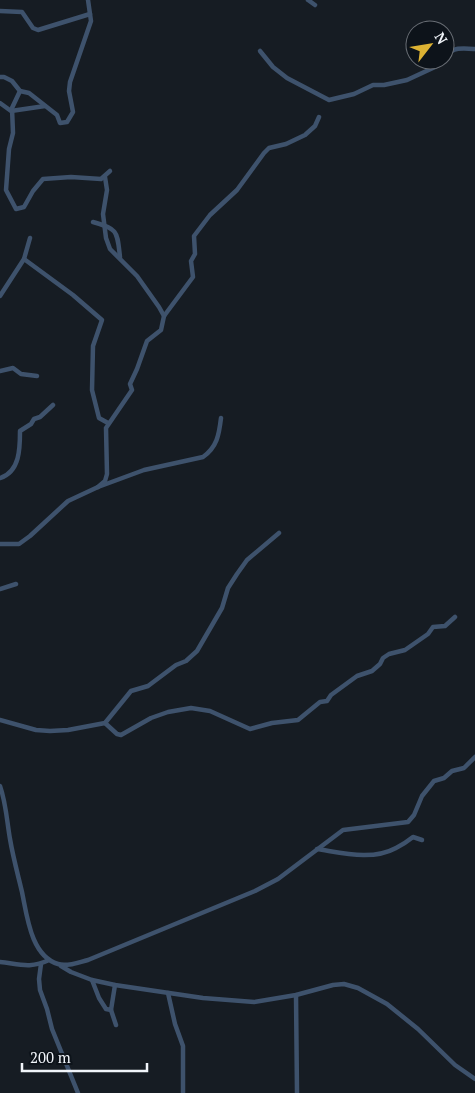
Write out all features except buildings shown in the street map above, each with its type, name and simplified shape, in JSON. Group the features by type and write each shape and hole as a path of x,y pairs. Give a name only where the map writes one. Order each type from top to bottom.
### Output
{"street":[{"path":"0,77 12,81 20,91 29,93 57,115 60,123 67,122 73,112 69,91 70,82 91,21 88,0"},
{"path":"308,0 315,5"},
{"path":"0,11 22,12 33,28 38,30 90,14"},
{"path":"455,49 475,49"},
{"path":"260,51 273,67 287,78 329,100 354,94 373,85 384,85 407,80 429,70"},
{"path":"20,91 11,111 13,133 9,150 6,190 16,209 24,207 33,191 43,179 70,177 101,179 110,171"},
{"path":"0,103 11,111 44,106"},
{"path":"98,487 105,481 107,474 106,428 108,423 132,390 130,384 147,341 160,330 164,316 193,277 191,261 195,254 194,236 210,215 237,190 264,153 275,145 286,144 305,135 315,126 319,117"},
{"path":"105,177 107,190 103,214 110,249 143,285 164,316"},
{"path":"93,222 104,225 116,232 120,259"},
{"path":"0,296 24,259 30,238"},
{"path":"24,259 73,295 102,320 93,346 92,390 99,418 108,423"},
{"path":"0,371 13,368 21,374 37,376"},
{"path":"0,478 6,476 12,470 18,457 20,431 54,406"},
{"path":"0,544 19,544 68,501 98,487 144,470 203,457 216,444 221,418"},
{"path":"0,720 36,730 50,731 68,730 105,723 131,691 148,686 176,665 186,661 197,651 222,608 228,588 237,574 247,560 279,533"},
{"path":"0,589 16,584"},
{"path":"105,723 117,734 121,735 151,718 168,712 191,708 210,711 250,729 272,723 298,720 320,702 327,701 331,694 357,676 372,671 389,654 405,650 428,634 433,627 445,626 454,616"},
{"path":"60,965 70,965 88,960 255,892 278,879 343,830 408,822 414,815 422,796 434,782 444,778 452,771 464,768 475,757"},
{"path":"0,786 4,797 10,840 26,919 32,935 48,960 92,980 203,998 254,1002 344,984 358,988 387,1004 455,1065 475,1079"},
{"path":"317,849 360,856 383,853 395,849 413,837 422,840"},
{"path":"0,962 25,966 41,964 48,960"},
{"path":"41,964 40,990 48,1009 52,1029 78,1093"},
{"path":"92,980 99,998 106,1009 111,1010"},
{"path":"115,985 111,1010 116,1025"},
{"path":"168,993 175,1024 183,1046 184,1093"},
{"path":"296,995 298,1093"}]}
